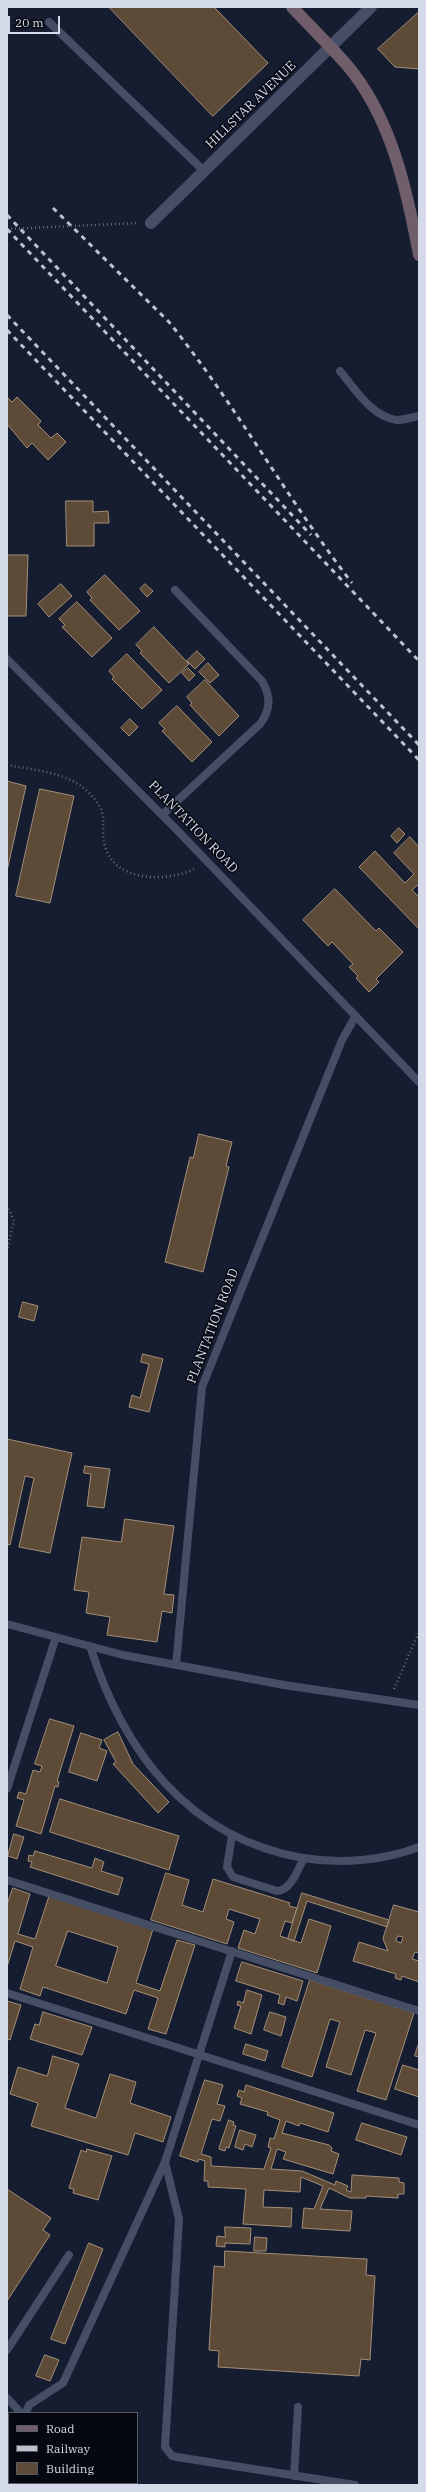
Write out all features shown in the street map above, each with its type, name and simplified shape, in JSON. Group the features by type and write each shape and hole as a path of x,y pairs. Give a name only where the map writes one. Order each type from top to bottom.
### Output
{"street":[{"path":"292,7 347,65 375,107 404,182 419,255"},
{"name":"HILLSTAR AVENUE","path":"151,223 371,7"}],"lane":[{"path":"49,22 204,171"},
{"path":"340,371 365,401 383,414 398,420 419,416"},
{"path":"162,814 260,724 268,711 269,703 267,692 262,681 175,590"},
{"name":"PLANTATION ROAD","path":"7,659 162,814 355,1017 419,1082"},
{"name":"PLANTATION ROAD","path":"176,1665 202,1388 342,1040 355,1017"},
{"path":"7,1624 90,1646 176,1665 284,1685 419,1705"},
{"path":"7,1789 56,1637"},
{"path":"90,1646 102,1682 147,1762 162,1782 185,1804 232,1835 266,1850 304,1858 342,1861 367,1859 419,1847"},
{"path":"232,1835 227,1867 229,1873 233,1877 277,1891 286,1889 304,1858"},
{"path":"7,1880 419,2011"},
{"path":"26,2412 29,2405 63,2383 165,2162 232,1951"},
{"path":"7,1993 419,2125"},
{"path":"165,2162 179,2220 165,2447 172,2456 355,2485"},
{"path":"7,2350 68,2255"},
{"path":"7,2398 20,2412"},
{"path":"294,2476 298,2407"}],"path":[{"path":"7,229 151,223"},
{"path":"7,765 66,778 86,790 95,799 104,816 104,841 108,855 118,867 152,879 166,878 193,869 207,861"},
{"path":"7,1205 14,1221 7,1250"},
{"path":"386,1701 396,1685 419,1632"}],"building":[{"path":"109,7 214,7 268,63 213,116"},
{"path":"419,12 419,69 395,67 378,49"},
{"path":"7,397 12,402 17,397 41,421 38,425 51,438 57,433 66,442 48,460 32,443 27,448 7,424"},
{"path":"66,501 93,501 93,512 108,511 109,523 94,523 94,546 67,546"},
{"path":"7,555 28,555 26,616 7,616"},
{"path":"105,575 140,611 119,630 90,600 92,598 87,592"},
{"path":"61,584 72,596 49,617 38,604"},
{"path":"145,584 153,591 147,597 140,589"},
{"path":"77,602 112,638 92,657 62,627 65,625 59,619"},
{"path":"154,627 189,664 169,683 140,653 142,651 136,645"},
{"path":"197,651 205,659 195,669 187,661"},
{"path":"127,654 162,690 142,709 112,679 114,677 109,671"},
{"path":"208,663 219,675 210,683 199,672"},
{"path":"188,668 195,675 189,681 182,673"},
{"path":"205,680 239,716 219,736 190,705 192,703 187,697"},
{"path":"177,706 212,742 192,762 162,731 165,729 159,723"},
{"path":"130,719 138,727 129,736 121,728"},
{"path":"7,781 26,786 7,871"},
{"path":"40,789 74,796 50,903 16,896"},
{"path":"399,828 405,834 397,843 391,836"},
{"path":"410,837 419,847 419,884 412,890 419,897 419,929 359,867 375,851 405,883 414,874 394,853"},
{"path":"335,889 376,931 379,928 403,952 376,979 379,982 369,992 356,978 358,976 349,967 353,964 332,942 328,946 303,920"},
{"path":"199,1134 232,1142 226,1166 229,1167 203,1272 165,1262 190,1157 193,1158"},
{"path":"23,1302 38,1306 34,1321 19,1317"},
{"path":"143,1354 163,1359 149,1412 129,1407 132,1395 140,1398 149,1364 141,1362"},
{"path":"7,1439 72,1453 50,1553 19,1547 34,1478 25,1476 10,1545 7,1544"},
{"path":"85,1466 110,1469 104,1508 87,1506 91,1474 84,1473"},
{"path":"125,1519 174,1526 164,1594 174,1595 172,1613 162,1611 157,1642 107,1635 110,1617 86,1613 89,1592 74,1590 82,1537 121,1542"},
{"path":"50,1719 74,1726 57,1781 59,1782 58,1787 55,1786 41,1834 16,1826 24,1800 17,1798 19,1792 26,1794 33,1770 40,1772 42,1766 35,1764"},
{"path":"118,1732 133,1764 169,1802 158,1813 113,1764 116,1762 104,1740"},
{"path":"81,1733 102,1740 99,1748 107,1751 97,1781 69,1772"},
{"path":"60,1799 179,1836 169,1870 50,1832"},
{"path":"14,1834 24,1837 17,1859 8,1856"},
{"path":"35,1851 92,1868 95,1858 104,1862 101,1871 123,1878 118,1895 30,1867 32,1862 28,1861 29,1855 33,1856"},
{"path":"166,1873 189,1880 182,1905 203,1912 213,1879 290,1903 289,1906 297,1908 292,1923 285,1921 280,1936 301,1943 309,1919 331,1926 317,1973 238,1948 244,1930 255,1934 260,1919 229,1909 226,1919 234,1922 227,1944 151,1920"},
{"path":"13,1888 30,1894 18,1934 35,1939 49,1896 153,1929 136,1983 160,1991 177,1940 195,1945 166,2034 148,2029 158,1998 134,1990 126,2014 43,1987 40,1996 20,1989 33,1947 15,1941 7,1967 7,1905","holes":["68,1931 118,1947 107,1983 56,1966"]},
{"path":"302,1893 389,1920 387,1927 307,1901 294,1941 288,1939"},
{"path":"394,1905 419,1912 419,1953 415,1952 412,1959 419,1961 419,1982 402,1976 401,1980 395,1978 396,1974 353,1961 359,1942 388,1951 383,1939","holes":["398,1936 403,1937 401,1943 396,1941"]},
{"path":"242,1962 303,1981 297,2001 286,1997 284,2005 278,2003 280,1995 236,1981"},
{"path":"310,1980 414,2013 386,2100 357,2091 376,2033 365,2030 351,2075 326,2067 340,2022 330,2019 312,2077 282,2067"},
{"path":"247,1990 262,1995 251,2034 234,2028 241,2006 237,2005 238,2001 243,2003"},
{"path":"7,2001 21,2005 10,2040 7,2039"},
{"path":"43,2012 92,2027 82,2055 30,2039 35,2024 39,2025"},
{"path":"270,2012 286,2017 281,2036 264,2030"},
{"path":"246,2044 268,2051 265,2061 243,2054"},
{"path":"418,2046 419,2047 419,2057 415,2056"},
{"path":"53,2056 79,2064 65,2108 96,2118 110,2074 136,2082 130,2103 171,2117 163,2142 135,2133 128,2155 31,2126 38,2103 10,2094 18,2067 47,2076"},
{"path":"403,2065 419,2070 419,2097 395,2089"},
{"path":"205,2080 223,2085 217,2104 225,2106 220,2121 212,2119 201,2154 211,2157 211,2166 264,2169 271,2148 268,2147 270,2138 274,2139 280,2120 267,2115 268,2112 240,2104 242,2098 237,2096 239,2090 244,2092 246,2085 334,2113 328,2132 300,2123 299,2126 286,2121 282,2133 329,2145 332,2148 331,2151 339,2154 333,2174 283,2159 286,2152 277,2149 271,2169 302,2171 335,2185 336,2181 348,2186 346,2190 351,2192 352,2175 399,2178 399,2182 404,2183 404,2194 398,2194 398,2198 366,2196 366,2198 350,2198 329,2188 320,2209 352,2211 350,2231 302,2228 304,2208 314,2209 323,2186 301,2177 300,2192 264,2190 263,2207 292,2208 291,2227 243,2224 246,2189 208,2187 208,2181 204,2181 205,2161 199,2159 198,2162 180,2156"},
{"path":"229,2120 234,2122 233,2125 236,2126 229,2148 226,2147 225,2151 219,2149"},
{"path":"362,2123 407,2137 401,2155 356,2140"},
{"path":"240,2130 256,2135 252,2147 245,2144 243,2150 235,2147"},
{"path":"87,2149 112,2156 98,2200 73,2193 74,2189 69,2188 81,2150 86,2152"},
{"path":"7,2189 51,2218 43,2230 50,2235 7,2301"},
{"path":"225,2227 251,2228 250,2244 225,2243 225,2247 216,2246 217,2236 225,2237"},
{"path":"255,2237 267,2238 266,2251 254,2251"},
{"path":"89,2243 103,2249 65,2344 51,2339"},
{"path":"225,2251 367,2259 366,2275 375,2276 370,2360 361,2359 359,2376 218,2367 219,2351 209,2350 214,2266 224,2267"},
{"path":"45,2355 59,2360 50,2381 36,2376"}],"railway":[{"path":"53,208 169,322 217,386 305,518 352,583"},
{"path":"7,215 311,535"},
{"path":"7,229 419,661"},
{"path":"7,315 419,745"},
{"path":"7,330 419,760"}]}
